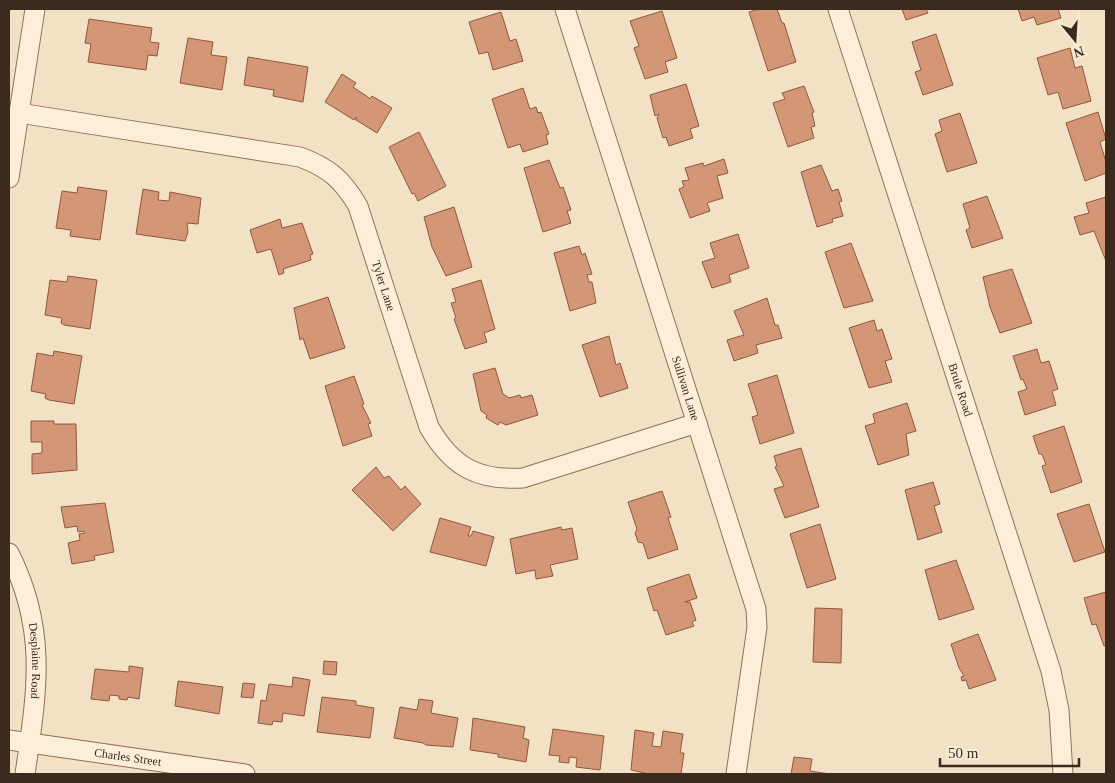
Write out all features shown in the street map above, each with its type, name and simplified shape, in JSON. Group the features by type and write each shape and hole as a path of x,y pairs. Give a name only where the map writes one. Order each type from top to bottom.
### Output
{"street":[{"path":"9,178 35,9"},
{"name":"Sullivan Lane","path":"565,9 756,609 757,627 736,774"},
{"name":"Brule Road","path":"838,9 1050,671 1059,710 1063,774"},
{"name":"Tyler Lane","path":"19,113 300,157 321,165 336,176 348,188 358,206 429,427 440,446 466,468 485,476 503,479 523,478 697,423"},
{"name":"Desplaine Road","path":"9,553 26,592 37,648 37,685 26,774"},
{"name":"Charles Street","path":"9,740 246,774"}],"building":[{"path":"759,9 777,9 782,23 784,23 796,62 768,71 749,12"},
{"path":"902,9 926,9 928,13 906,20"},
{"path":"1018,9 1058,9 1061,18 1037,25 1034,17 1022,21"},
{"path":"662,11 677,58 665,62 668,72 645,79 634,48 639,46 630,21"},
{"path":"501,12 510,41 516,39 523,61 493,70 488,52 479,54 469,22"},
{"path":"89,19 152,28 150,42 159,43 157,56 148,55 146,70 88,62 91,44 85,43"},
{"path":"936,34 953,85 923,95 915,72 921,70 912,42"},
{"path":"188,38 213,42 211,55 227,57 222,90 180,83"},
{"path":"1070,48 1075,68 1082,66 1091,101 1063,109 1058,92 1048,95 1037,58"},
{"path":"248,57 308,67 303,102 273,96 274,90 244,85"},
{"path":"342,74 356,83 353,87 370,99 372,96 392,108 377,133 356,120 356,117 354,120 325,102"},
{"path":"686,84 699,126 690,129 693,138 669,146 666,137 663,138 657,118 659,114 655,116 650,95"},
{"path":"804,86 814,112 812,113 815,126 811,127 814,138 788,147 773,103 785,99 782,93"},
{"path":"523,88 530,109 536,107 538,113 541,112 549,134 546,135 548,144 523,152 520,144 508,148 492,99"},
{"path":"1098,112 1106,139 1100,142 1106,162 1106,173 1085,181 1066,123"},
{"path":"960,113 977,163 947,172 935,134 942,131 939,120"},
{"path":"419,132 446,186 418,201 414,193 412,194 389,147"},
{"path":"724,159 728,173 717,176 723,198 707,203 710,211 690,218 679,189 684,187 682,181 689,180 685,168 703,163 704,166"},
{"path":"549,160 560,188 563,187 567,198 571,210 567,211 571,223 543,232 524,168"},
{"path":"821,165 832,191 838,189 842,201 839,202 843,216 832,219 833,222 817,227 801,172"},
{"path":"78,187 107,191 100,240 70,236 71,230 56,228 62,191 77,193"},
{"path":"143,189 159,192 158,200 169,201 170,192 201,198 198,224 187,223 188,232 185,241 136,234"},
{"path":"987,196 1003,238 972,248 966,230 970,228 963,204"},
{"path":"1106,197 1106,261 1094,231 1080,235 1074,217 1089,213 1086,203"},
{"path":"454,207 472,267 446,276 432,247 424,217"},
{"path":"280,219 282,228 302,223 313,254 310,255 311,260 283,269 284,273 279,275 271,249 257,253 250,230"},
{"path":"738,234 749,268 729,275 731,282 712,288 702,262 715,258 710,243"},
{"path":"851,243 873,301 844,308 825,252"},
{"path":"579,246 582,255 585,253 592,274 587,275 589,282 592,282 596,303 570,311 554,253"},
{"path":"1012,269 1032,323 1000,333 990,307 983,277"},
{"path":"68,276 97,280 90,329 64,325 61,323 62,318 45,315 50,280 67,282"},
{"path":"481,280 495,329 484,333 487,342 465,349 454,319 456,318 451,303 456,302 452,289"},
{"path":"328,297 345,348 310,359 303,338 300,340 294,308"},
{"path":"767,298 775,325 778,325 782,338 756,345 758,353 734,361 727,340 744,335 734,311"},
{"path":"874,320 877,331 882,329 892,359 885,361 892,382 869,388 849,328"},
{"path":"609,336 616,365 620,363 628,388 600,397 582,345"},
{"path":"1037,349 1041,363 1049,361 1058,389 1052,391 1056,405 1025,415 1018,392 1027,389 1023,379 1021,380 1013,356"},
{"path":"54,351 82,356 74,404 49,400 45,398 46,394 31,391 37,353 53,356"},
{"path":"495,368 503,394 509,398 520,395 521,398 532,395 538,415 506,425 500,422 498,425 486,418 487,415 481,411 473,374"},
{"path":"777,375 794,433 760,444 752,417 758,415 748,384"},
{"path":"354,376 364,404 362,405 371,423 368,424 372,436 343,446 325,386"},
{"path":"907,403 916,431 906,434 909,455 878,465 865,426 875,423 873,414"},
{"path":"31,421 54,421 54,424 76,424 77,470 32,474 32,454 42,453 42,442 31,442"},
{"path":"1064,426 1082,482 1051,493 1042,466 1046,465 1042,454 1039,454 1033,436"},
{"path":"801,448 819,507 785,518 774,489 784,486 775,467 777,466 774,456"},
{"path":"376,467 384,478 389,476 401,490 405,486 421,504 393,531 352,490"},
{"path":"933,482 940,504 934,506 942,532 918,540 905,490"},
{"path":"662,491 671,517 668,518 678,549 648,559 643,543 638,542 635,533 637,529 628,502"},
{"path":"105,503 114,552 94,556 95,560 72,564 68,543 80,540 79,534 85,533 84,531 78,532 77,526 65,528 61,507"},
{"path":"1089,504 1105,552 1074,562 1057,514"},
{"path":"440,518 471,527 468,536 471,536 473,531 494,537 486,566 430,552"},
{"path":"820,524 836,579 807,588 790,534"},
{"path":"561,527 562,530 572,528 578,559 550,565 553,576 536,579 535,570 516,574 510,539"},
{"path":"956,560 974,609 939,620 925,570"},
{"path":"689,574 697,598 685,602 690,602 696,620 692,622 694,626 666,635 657,610 654,611 647,588"},
{"path":"1106,592 1106,645 1104,646 1096,624 1092,625 1084,598"},
{"path":"815,608 842,609 841,663 813,662"},
{"path":"978,634 996,680 969,689 966,680 962,681 961,677 964,676 959,668 951,644"},
{"path":"324,661 337,662 336,675 323,674"},
{"path":"129,666 143,668 139,699 128,697 127,700 119,699 119,696 110,695 109,701 91,699 95,669 129,672"},
{"path":"293,677 310,680 304,716 283,713 282,722 273,721 272,725 258,723 261,700 266,701 269,684 292,687"},
{"path":"178,681 223,687 219,714 175,706"},
{"path":"243,683 255,684 253,698 241,697"},
{"path":"322,697 356,701 356,705 374,708 370,738 317,732"},
{"path":"419,699 433,701 431,713 458,718 453,747 426,745 394,738 400,707 417,710"},
{"path":"473,718 525,727 523,738 529,740 526,762 498,757 498,754 470,750"},
{"path":"553,729 604,736 600,770 576,767 577,758 569,757 569,763 559,762 560,756 549,755"},
{"path":"635,730 654,733 652,746 661,747 663,731 683,734 680,753 684,753 681,774 649,774 631,770"},
{"path":"794,757 812,759 810,771 830,774 791,774"}]}
